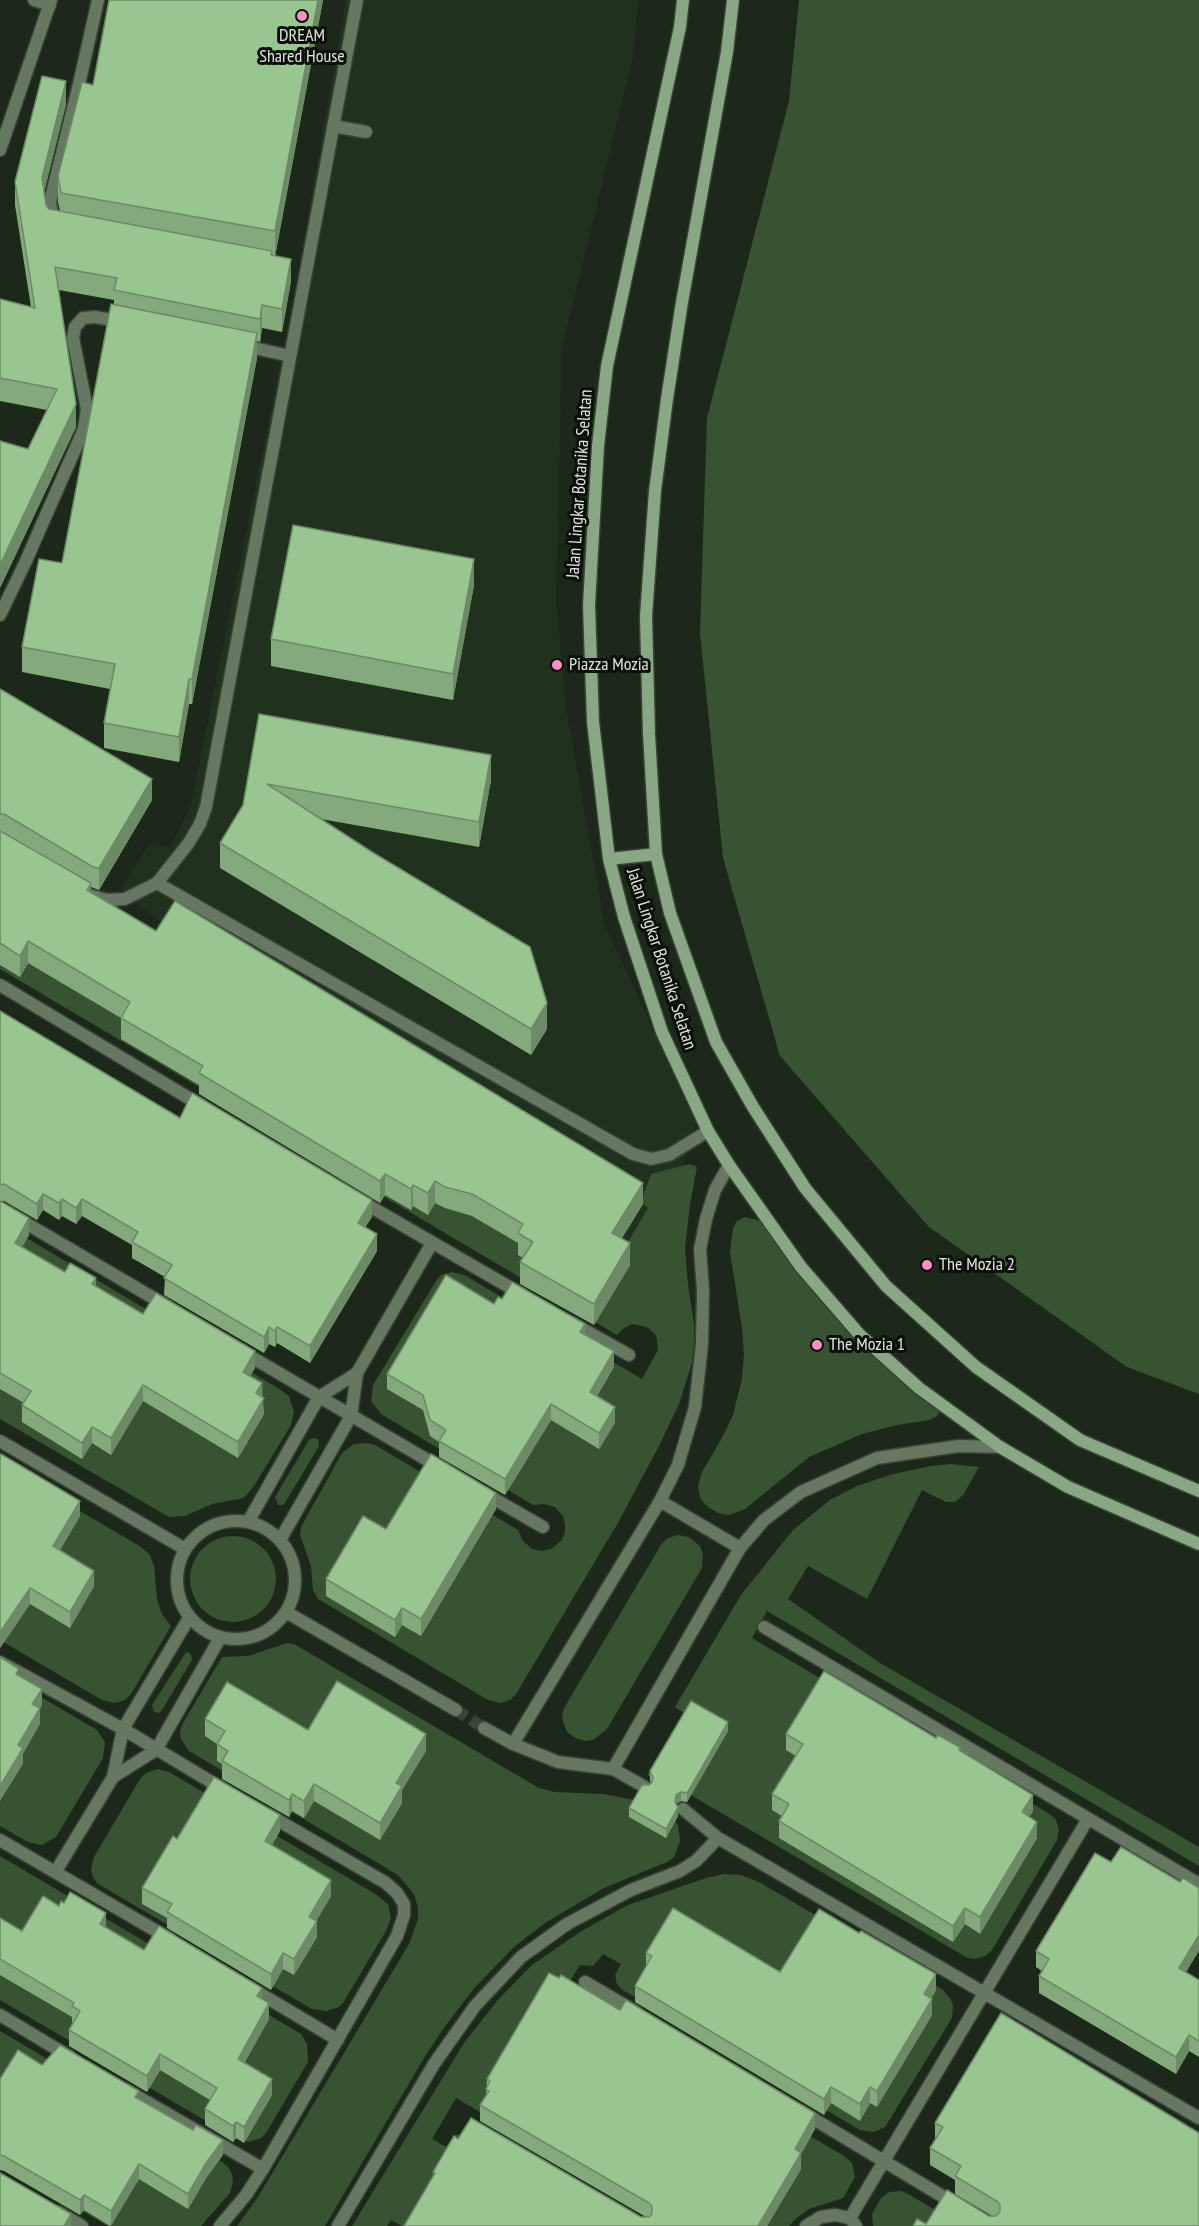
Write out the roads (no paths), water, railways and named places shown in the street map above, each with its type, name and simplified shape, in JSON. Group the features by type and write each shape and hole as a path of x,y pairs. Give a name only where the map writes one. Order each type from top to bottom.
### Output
{"street":[{"path":"0,150 51,2 34,0"},
{"path":"65,228 54,226 50,202 98,0"},
{"path":"80,890 90,896 107,900 125,899 157,883 188,844 200,824 206,807 290,356 300,270 333,126 357,0"},
{"name":"Jalan Lingkar Botanika Selatan","path":"683,0 680,27 607,366 598,446 590,617 592,722 609,859 624,917 662,1032 708,1131 729,1165 801,1267 860,1334 919,1388 1000,1447 1068,1487 1199,1544"},
{"name":"Jalan Lingkar Botanika Selatan","path":"733,0 727,52 681,313 656,490 646,616 649,734 656,854 670,913 716,1042 753,1107 805,1188 886,1286 976,1367 1080,1440 1199,1491"},
{"path":"333,126 366,132"},
{"path":"0,615 26,563 84,429 87,409 73,338 75,327 83,318 95,317 140,326"},
{"path":"230,343 290,356"},
{"path":"609,859 656,854"},
{"path":"157,883 633,1154 651,1159 669,1155 708,1131"},
{"path":"0,985 208,1110"},
{"path":"513,1744 660,1501 678,1464 695,1407 702,1344 703,1290 700,1250 715,1190 729,1165"},
{"path":"351,1195 536,1302"},
{"path":"0,1208 180,1315"},
{"path":"280,1540 351,1416 357,1373 432,1243"},
{"path":"556,1314 628,1355"},
{"path":"230,1344 452,1475"},
{"path":"248,1522 319,1397 357,1373"},
{"path":"0,1441 185,1550"},
{"path":"613,1769 740,1548 764,1520 801,1492 877,1458 959,1446 1000,1447"},
{"path":"472,1486 543,1527"},
{"path":"660,1501 740,1548"},
{"path":"224,1522 248,1522 265,1528 280,1540 293,1563 295,1588 286,1612 269,1630 245,1639 220,1638 189,1618 178,1596 176,1572 185,1550 201,1531 224,1522"},
{"path":"286,1612 456,1710"},
{"path":"56,1871 113,1778 123,1729 189,1618"},
{"path":"765,1627 1199,1884"},
{"path":"113,1778 156,1750 220,1638"},
{"path":"0,1662 123,1729 236,1796"},
{"path":"484,1728 513,1744 558,1762 613,1769 645,1787"},
{"path":"220,2226 246,2195 263,2169 397,1936 404,1915 404,1904 397,1893 386,1883 256,1808"},
{"path":"683,1809 718,1838 1199,2118"},
{"path":"806,2226 821,2217 835,2215 853,2222 884,2161 1088,1819"},
{"path":"338,2226 434,2064 475,2006 521,1957 567,1924 631,1890 680,1871 696,1861 718,1838"},
{"path":"0,1840 177,1943"},
{"path":"237,1979 338,2040"},
{"path":"585,1982 645,2018"},
{"path":"0,2016 81,2063"},
{"path":"111,2081 263,2169"},
{"path":"794,2108 963,2208"},
{"path":"51,2208 82,2226"}],"tunnel":[{"path":"456,1710 484,1728"}],"place":[{"name":"DREAM Shared House","path":"302,16"},
{"name":"Piazza Mozia","path":"557,665"},
{"name":"The Mozia 2","path":"927,1265"},
{"name":"The Mozia 1","path":"817,1345"}]}
